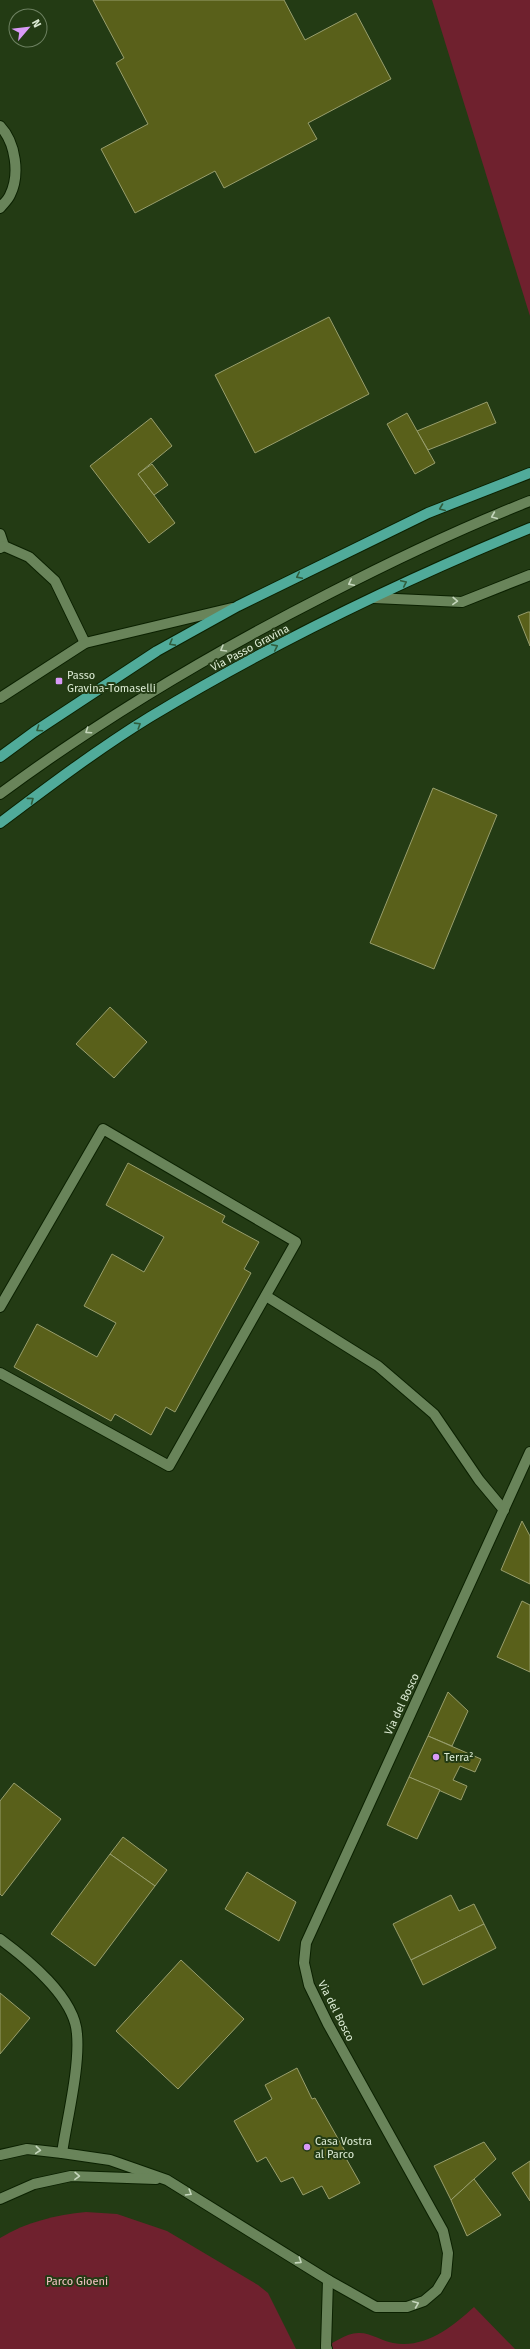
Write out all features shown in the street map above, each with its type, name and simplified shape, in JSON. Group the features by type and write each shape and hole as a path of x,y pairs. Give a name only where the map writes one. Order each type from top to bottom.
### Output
{"main road":[{"path":"0,126 13,151 16,174 10,196 0,208"},
{"path":"0,757 34,732 157,651 238,606 428,513 530,473"},
{"path":"0,794 42,762 140,697 245,636 396,560 530,501"},
{"name":"Via Passo Gravina","path":"0,823 68,773 150,718 257,656 456,558 530,528"},
{"path":"0,534 2,547 29,557 55,582 85,643"},
{"path":"374,598 462,602 530,575"},
{"path":"0,698 85,643 238,606"},
{"path":"0,1307 103,1129 296,1242 169,1466 0,1373"},
{"path":"266,1296 378,1366 434,1414 479,1480 504,1510"},
{"name":"Via del Bosco","path":"0,2155 27,2149 62,2152 110,2160 167,2180 328,2280 376,2307 407,2308 424,2301 437,2290 446,2275 448,2253 443,2231 308,1985 304,1963 306,1944 530,1452"},
{"path":"0,1939 24,1957 57,1991 71,2013 78,2033 77,2056 62,2152"},
{"name":"Via del Bosco","path":"0,2200 34,2184 71,2176 167,2180"},
{"path":"326,2348 328,2280"}],"green space":[{"path":"432,0 530,0 530,316"},
{"name":"Parco Gioeni","path":"86,2212 117,2214 167,2231 258,2285 268,2293 296,2349 0,2349 0,2238 10,2232 42,2220"},
{"path":"474,2307 515,2349 321,2349 353,2333 367,2334 393,2343 405,2344 427,2340 457,2322"}],"building":[{"path":"93,0 284,0 305,40 356,13 391,79 308,123 317,139 224,188 215,171 135,213 101,149 148,124 116,63 124,58"},
{"path":"329,317 369,394 255,453 215,375"},
{"path":"487,402 496,423 428,450 417,431"},
{"path":"407,413 435,463 415,474 387,424"},
{"path":"151,418 172,446 138,474 175,523 149,543 90,466"},
{"path":"152,464 168,485 154,495 138,474"},
{"path":"530,612 530,646 518,616"},
{"path":"433,788 497,815 434,969 370,943"},
{"path":"110,1007 147,1042 114,1078 76,1044"},
{"path":"128,1163 225,1216 222,1222 259,1242 244,1269 251,1273 175,1412 166,1407 151,1435 115,1414 111,1421 14,1367 37,1324 97,1357 116,1323 84,1306 112,1254 144,1272 164,1237 106,1205"},
{"path":"522,1521 530,1536 530,1584 501,1570"},
{"path":"522,1601 530,1605 530,1672 497,1657"},
{"path":"448,1692 468,1711 452,1746 428,1736"},
{"path":"428,1736 481,1759 475,1772 460,1766 453,1780 467,1786 461,1800 409,1777"},
{"path":"409,1777 440,1790 417,1839 387,1825"},
{"path":"14,1783 61,1819 2,1896 0,1894 0,1801"},
{"path":"123,1837 167,1870 155,1886 110,1854"},
{"path":"110,1854 155,1886 95,1966 51,1934"},
{"path":"247,1872 296,1902 279,1941 225,1909"},
{"path":"451,1895 459,1911 474,1904 484,1924 411,1960 393,1924"},
{"path":"484,1924 496,1948 423,1985 411,1960"},
{"path":"181,1960 244,2019 178,2089 116,2031"},
{"path":"0,1993 30,2018 0,2054"},
{"path":"297,2068 312,2099 315,2098 345,2151 343,2153 360,2183 329,2199 322,2186 303,2195 293,2177 281,2182 266,2157 257,2162 234,2121 272,2099 265,2085"},
{"path":"484,2142 496,2159 451,2200 434,2166"},
{"path":"530,2161 530,2201 512,2173"},
{"path":"474,2179 501,2215 467,2236 451,2200"}],"place":[{"name":"Passo Gravina-Tomaselli","path":"59,681"},
{"name":"Terra²","path":"436,1757"},
{"name":"Casa Vostra al Parco","path":"307,2147"}]}
